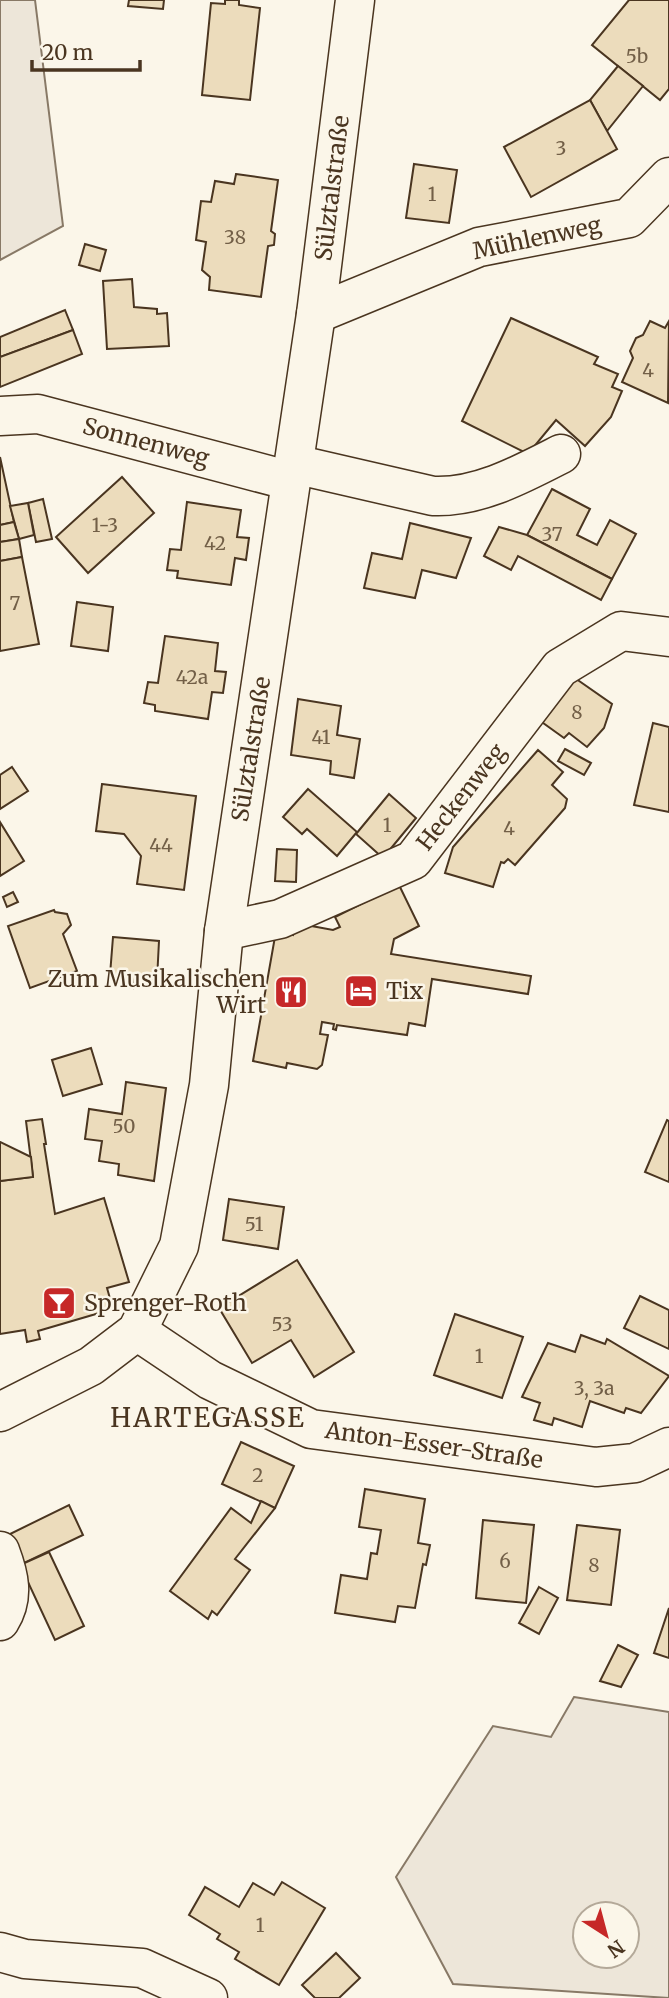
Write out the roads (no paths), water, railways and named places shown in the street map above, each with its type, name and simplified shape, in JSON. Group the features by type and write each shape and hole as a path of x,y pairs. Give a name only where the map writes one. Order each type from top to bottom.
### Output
{"street":[{"name":"Sülztalstraße","path":"0,1412 91,1366 137,1331 178,1246 209,1085 224,931 316,314 355,0"},
{"name":"Mühlenweg","path":"316,314 479,247 629,218 669,177"},
{"name":"Sonnenweg","path":"0,416 38,414 293,472 433,496 471,492 523,474 561,454"},
{"name":"Heckenweg","path":"224,931 280,919 413,860 560,668 621,631 669,637"},
{"name":"Anton-Esser-Straße","path":"137,1331 210,1380 311,1429 596,1467 635,1463 669,1447"},
{"path":"0,1551 8,1571 10,1594 0,1621"},
{"path":"0,1952 25,1959 142,1968 208,1998"}],"place":[{"name":"Tix","path":"361,991"},
{"name":"Zum Musikalischen Wirt","path":"291,992"},
{"name":"Sprenger-Roth","path":"59,1303"}],"district":[{"name":"HARTEGASSE","path":"208,1418"}]}
